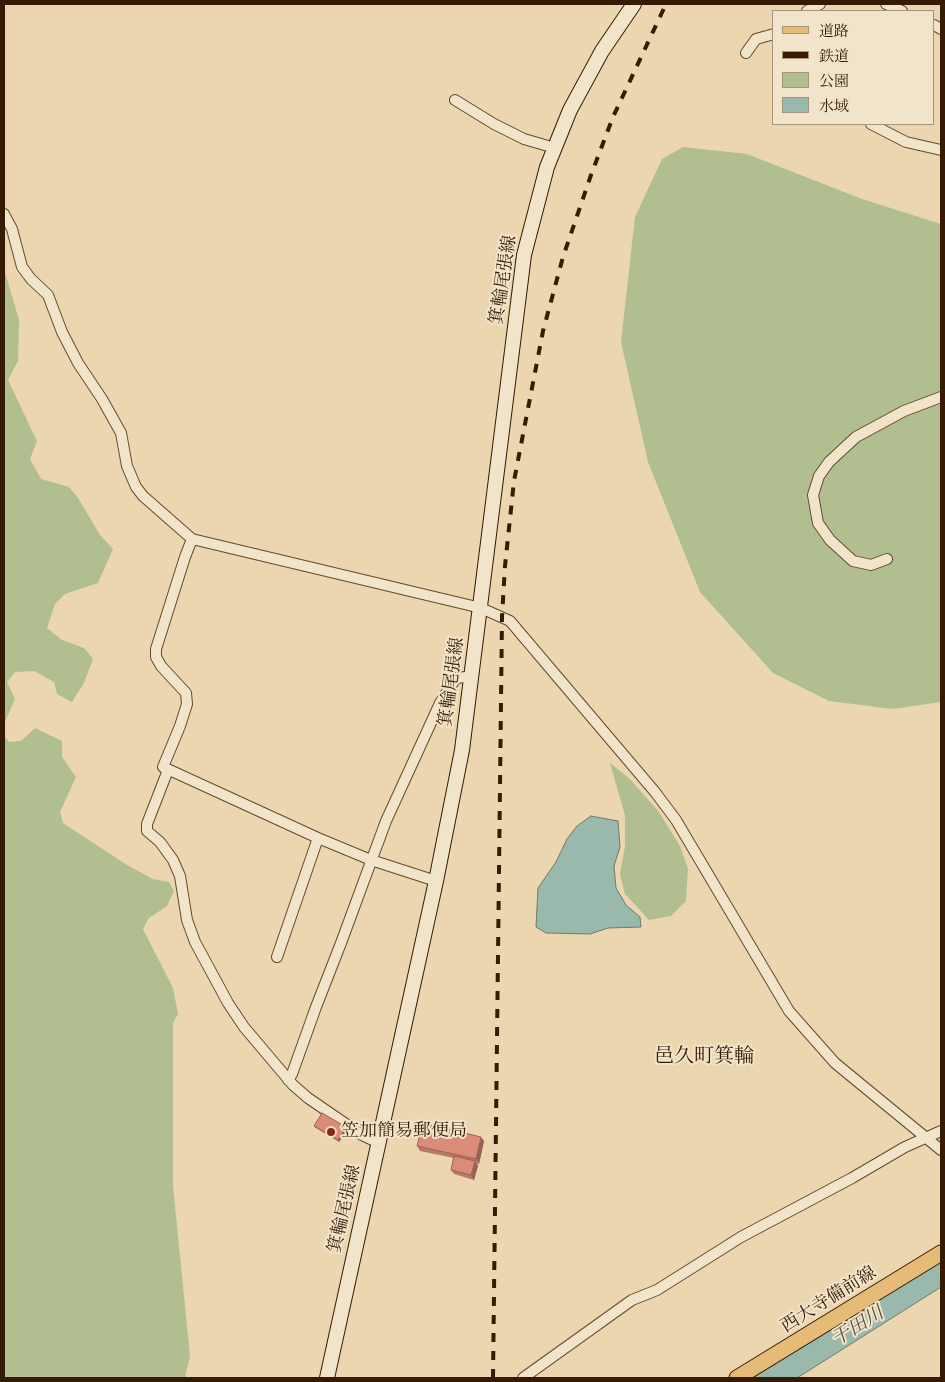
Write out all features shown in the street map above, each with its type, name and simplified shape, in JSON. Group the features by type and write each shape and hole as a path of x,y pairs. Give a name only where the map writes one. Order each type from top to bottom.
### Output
{"main road":[{"name":"箕輪尾張線","path":"327,1378 436,881 462,750 524,256 547,168 570,110 602,51 634,4"},
{"name":"西大寺備前線","path":"737,1378 941,1253"}],"street":[{"path":"809,10 820,4"},
{"path":"886,4 900,10"},
{"path":"746,54 756,39 772,35"},
{"path":"455,100 494,124 524,139 555,148"},
{"path":"873,125 906,142 941,150"},
{"path":"4,214 12,229 22,267 31,280 48,295 62,332 78,363 102,399 121,433 127,466 136,487 143,496 192,539 481,608 510,621 676,820 789,1010 816,1042 853,1078 941,1150"},
{"path":"887,559 871,564 853,560 830,540 818,523 813,495 819,476 829,462 856,438 904,411 941,397"},
{"path":"192,539 156,649 156,657 161,666 186,693 187,704 163,767 318,838 372,860 436,881"},
{"path":"288,1080 292,1074 386,822 440,703 456,678 472,678"},
{"path":"168,770 147,824 147,831 160,842 174,860 180,876 187,920 195,942 228,1003 244,1027 288,1080 316,1104 362,1135 379,1143"},
{"path":"276,957 318,838"},
{"path":"523,1378 632,1300 658,1290 742,1237 852,1178 905,1147 941,1131"}],"green space":[{"path":"683,147 747,154 862,199 941,224 941,702 893,709 829,701 773,673 700,592 648,462 621,342 635,217 662,159"},
{"path":"4,269 19,320 18,361 8,380 37,441 30,459 41,479 69,487 78,498 100,535 113,549 98,583 65,594 55,604 47,628 62,640 84,648 93,659 84,683 72,702 57,694 54,682 34,671 15,672 7,682 15,699 4,724"},
{"path":"35,728 62,741 62,757 76,777 60,812 63,823 127,865 153,879 169,882 174,891 167,906 149,918 143,929 173,988 178,1014 173,1023 173,1186 190,1356 185,1378 4,1378 4,735 9,742 21,741"},
{"path":"610,763 630,779 659,812 680,846 688,869 686,901 671,916 649,920 625,894 620,874 625,846 625,816"}],"water":[{"path":"591,816 618,821 620,847 614,866 616,888 626,905 640,917 641,927 608,928 590,934 546,933 536,927 538,888 556,862 567,839 577,826"},
{"name":"干田川","path":"941,1260 941,1287 797,1378 749,1378"}],"building":[{"path":"322,1113 346,1127 338,1140 314,1126"},
{"path":"423,1123 481,1137 476,1159 417,1146"},
{"path":"454,1156 475,1161 471,1175 451,1170"}],"railway":[{"path":"493,1378 502,617 514,481 543,331 563,257 613,117 666,4"}],"place":[{"name":"笠加簡易郵便局","path":"331,1132"}],"district":[{"name":"邑久町箕輪","path":"704,1057"}]}
